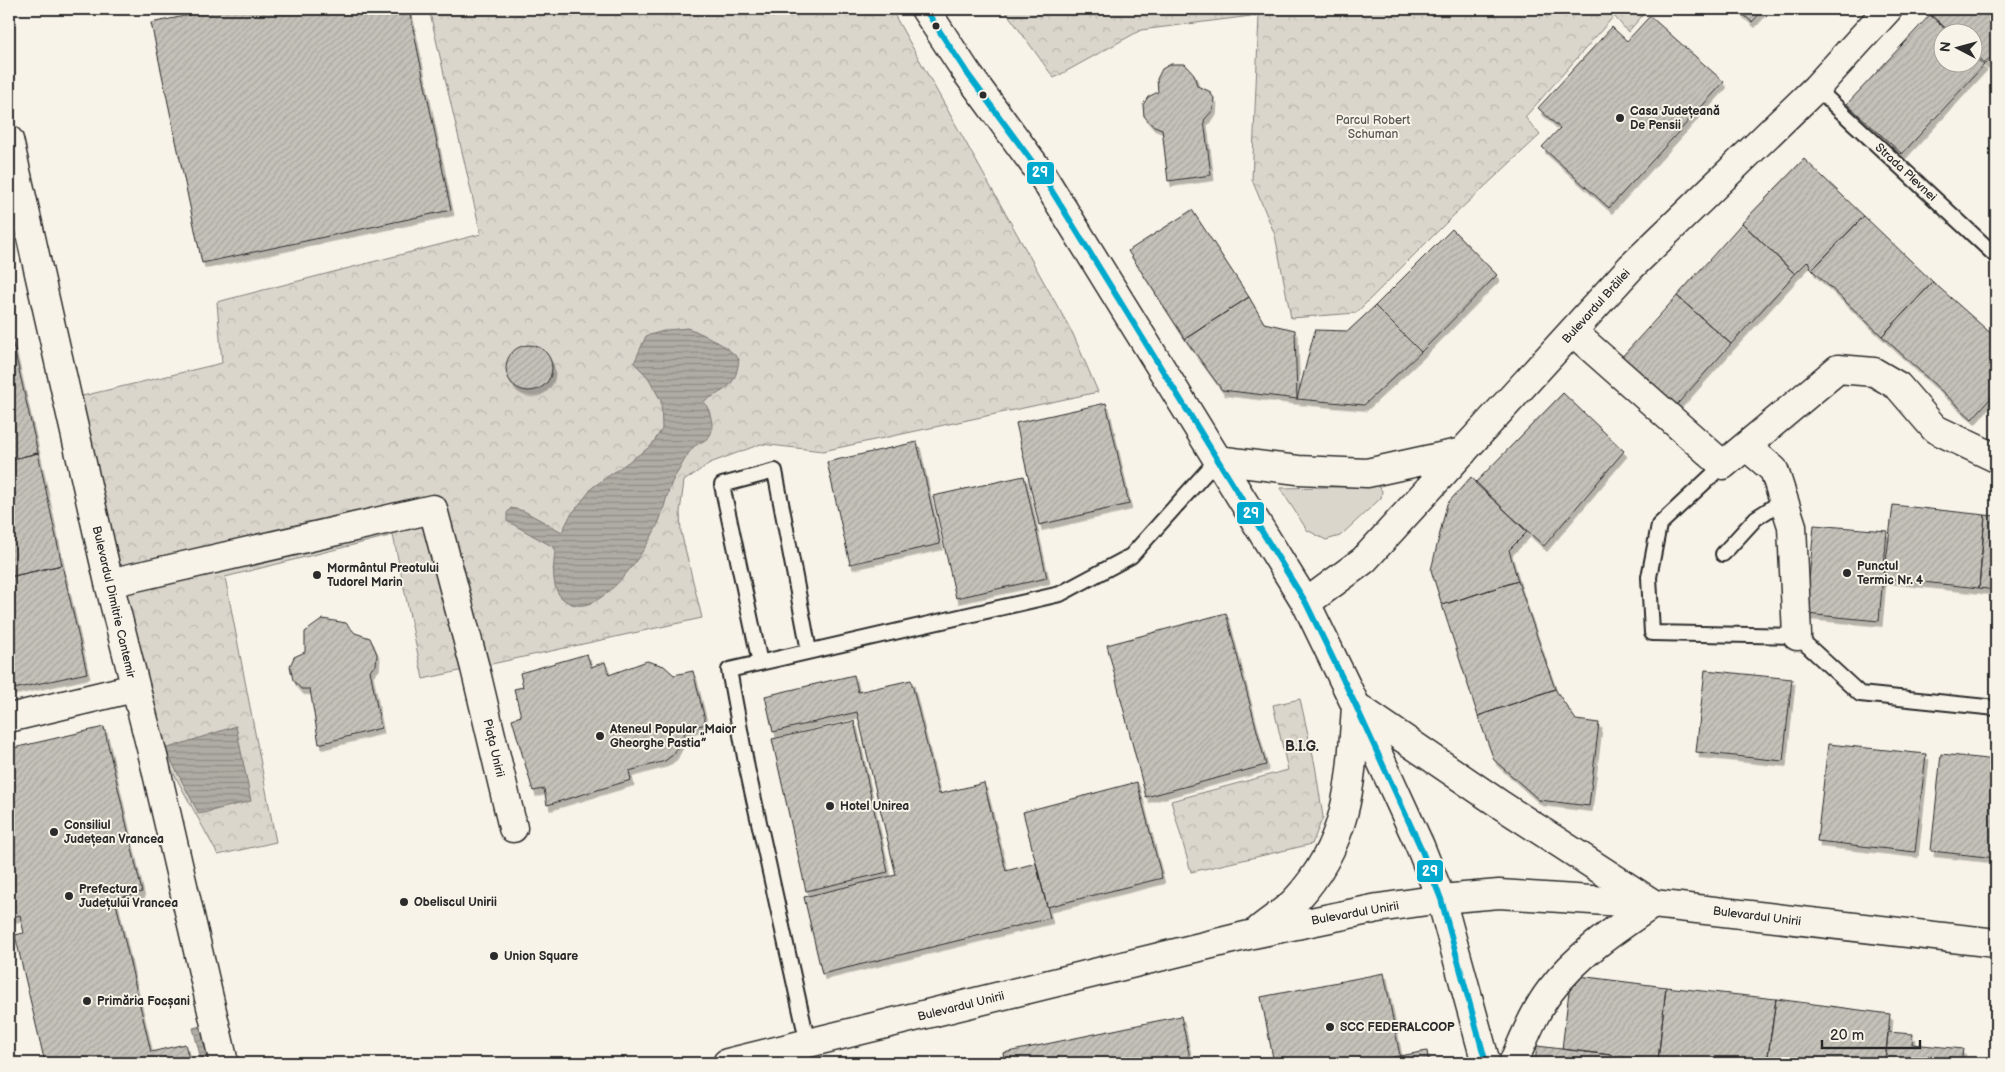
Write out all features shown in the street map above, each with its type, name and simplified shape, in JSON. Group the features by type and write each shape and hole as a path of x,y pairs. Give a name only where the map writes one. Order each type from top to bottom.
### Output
{"main road":[{"path":"925,9 967,73 1042,175 1306,603 1356,706 1420,846 1441,899 1486,1063"},
{"name":"Bulevardul Brăilei","path":"1306,603 1364,560 1574,332 1631,267 1816,88 1888,9"},
{"name":"Bulevardul Dimitrie Cantemir","path":"9,140 134,688 154,760 224,1063"},
{"path":"1574,332 1723,466 1838,369 1874,372 1898,386 1935,429 1996,458"},
{"path":"1746,446 1774,470 1792,526 1797,636"},
{"path":"1217,460 1298,470 1367,473 1463,452"},
{"name":"Piața Unirii","path":"110,583 285,541 433,509 475,668 513,828"},
{"path":"9,718 134,688"},
{"path":"1356,706 1501,805 1653,904 1618,927 1574,963 1550,992 1533,1020 1513,1063"},
{"path":"1253,934 1296,901 1327,860 1345,810 1353,760 1356,706"},
{"name":"Bulevardul Unirii","path":"727,1063 1253,934 1329,917 1441,899 1499,894 1653,904 1996,943"}],"lane":[{"name":"Strada Plevnei","path":"1816,88 1996,256"},
{"path":"808,1044 747,768 728,670 1060,594 1131,556 1217,460"},
{"path":"1723,466 1659,525 1649,577 1652,633 1797,636 1860,694 1996,708"},
{"path":"760,663 722,484 774,471 809,651"},
{"path":"1722,554 1756,518 1784,500"}],"green space":[{"path":"429,9 891,9 1073,334 1098,392 823,451 761,444 710,463 684,481 680,512 681,532 702,618 423,679 393,535 225,577 276,842 218,855 159,746 78,397 222,363 217,302 481,234"},
{"name":"Parcul Robert Schuman","path":"1004,9 1648,9 1628,32 1614,16 1525,117 1540,135 1453,216 1356,313 1291,318 1275,235 1252,180 1259,15 1141,30 1054,78"},
{"path":"1379,486 1382,491 1381,498 1340,536 1326,540 1307,530 1280,488"},
{"path":"1300,699 1315,765 1323,817 1312,844 1191,872 1171,801 1288,770 1273,705"}],"shaded area":[{"path":"687,328 715,340 734,354 739,359 736,375 729,386 704,401 711,419 711,433 708,438 693,447 686,457 672,482 660,519 647,545 624,576 611,589 598,599 585,605 572,604 559,595 556,588 554,580 555,548 507,521 507,513 511,508 524,511 562,532 570,516 593,487 651,446 662,429 661,401 648,377 634,363 646,336 667,330"},
{"path":"236,726 251,801 199,814 165,749"},
{"path":"204,1025 214,1063 202,1063 193,1028"}],"building":[{"path":"218,9 409,9 451,210 202,263 151,23"},
{"path":"1737,9 1764,9 1752,22"},
{"path":"1937,9 1996,9 1996,51 1985,64 1982,61 1982,22 1939,22 1931,15"},
{"path":"1930,15 1938,22 1932,22 1932,72 1978,72 1902,154 1847,104"},
{"name":"Casa Județeană De Pensii","path":"1650,16 1724,82 1609,208 1542,147 1560,128 1538,108 1612,27 1627,41"},
{"path":"1171,64 1185,64 1194,74 1197,86 1209,91 1214,98 1213,110 1204,120 1211,175 1168,181 1162,129 1152,125 1144,116 1143,105 1148,97 1158,92 1157,79 1162,69"},
{"path":"1804,159 1864,216 1812,270 1808,261 1795,274 1742,223"},
{"path":"1192,210 1249,297 1185,339 1128,251"},
{"path":"1864,216 1933,282 1882,336 1812,270"},
{"path":"1742,223 1795,274 1731,344 1677,296"},
{"path":"1452,229 1497,275 1421,352 1375,306"},
{"path":"1933,282 1996,338 1996,392 1972,419 1882,336"},
{"path":"1677,296 1731,344 1672,410 1618,361"},
{"path":"1249,297 1264,323 1295,330 1297,399 1222,390 1185,339"},
{"path":"1375,306 1421,352 1364,405 1297,399 1315,330 1348,331"},
{"path":"9,324 12,340 9,341"},
{"path":"12,340 38,453 9,460 9,341"},
{"path":"529,345 542,349 548,355 552,368 548,381 542,387 529,391 516,387 510,381 506,368 510,355 516,349"},
{"path":"1563,393 1624,451 1544,546 1475,483"},
{"path":"1106,403 1129,504 1039,525 1016,423"},
{"path":"917,442 940,544 850,564 827,462"},
{"path":"38,453 62,565 9,577 9,460"},
{"path":"1024,476 1047,578 956,598 933,496"},
{"path":"1471,477 1527,532 1509,550 1518,581 1442,605 1431,570 1447,504"},
{"path":"1893,505 1985,515 1979,588 1884,578"},
{"path":"1985,515 1996,516 1996,590 1979,588"},
{"name":"Punctul Termic Nr. 4","path":"1814,525 1887,531 1879,621 1806,614"},
{"path":"62,565 87,673 9,690 9,577"},
{"path":"1518,581 1555,689 1478,716 1442,605"},
{"path":"1226,613 1266,765 1146,797 1107,645"},
{"path":"323,619 346,623 355,633 370,638 377,654 376,665 370,670 381,728 319,744 310,689 301,689 293,680 290,666 294,657 305,652 305,632"},
{"name":"Ateneul Popular „Maior Gheorghe Pastia”","path":"587,654 591,667 605,662 609,675 647,661 664,666 674,675 693,671 706,724 687,729 674,754 665,761 629,771 631,780 547,805 544,789 533,791 512,719 521,716 514,689 523,687 520,673"},
{"path":"1705,670 1792,679 1783,761 1696,752"},
{"path":"854,675 858,692 911,680 939,794 984,783 1006,871 1036,863 1050,918 822,974 804,897 896,875 857,712 773,732 765,696"},
{"path":"1555,689 1576,720 1599,723 1589,806 1539,800 1494,760 1478,716"},
{"name":"Hotel Unirea","path":"854,721 888,872 806,891 772,739"},
{"name":"Prefectura Județului Vrancea","path":"104,727 142,892 115,899 151,1052 185,1044 190,1063 45,1063 15,935 24,933 20,915 9,918 9,749"},
{"path":"1828,744 1926,754 1915,852 1817,841"},
{"path":"1941,754 1996,760 1996,858 1931,851"},
{"path":"1137,782 1162,878 1047,907 1023,812"},
{"name":"SCC FEDERALCOOP","path":"1384,973 1400,1056 1363,1063 1274,1063 1261,997"},
{"path":"1571,975 1666,987 1658,1061 1562,1049"},
{"path":"1666,987 1776,999 1767,1063 1673,1063 1658,1061"},
{"path":"1776,999 1890,1014 1885,1063 1767,1063"},
{"path":"1181,1016 1191,1063 1005,1063 1003,1053"},
{"path":"1888,1032 1913,1034 1912,1044 1963,1049 1961,1063 1885,1063"},
{"path":"1537,1046 1612,1055 1611,1063 1535,1063"},
{"path":"1427,1051 1429,1063 1373,1063 1373,1061"}],"transit line":[{"name":"29","path":"925,9 967,73 1042,175 1306,603 1356,706 1420,846 1441,899 1486,1063"}],"place":[{"name":"Casa Județeană De Pensii","path":"1620,118"},
{"name":"Punctul Termic Nr. 4","path":"1847,573"},
{"name":"Mormântul Preotului Tudorel Marin","path":"317,575"},
{"name":"Ateneul Popular „Maior Gheorghe Pastia”","path":"600,736"},
{"name":"Hotel Unirea","path":"830,806"},
{"name":"Consiliul Județean Vrancea","path":"54,832"},
{"name":"Prefectura Județului Vrancea","path":"69,896"},
{"name":"Obeliscul Unirii","path":"404,902"},
{"name":"Union Square","path":"494,956"},
{"name":"Primăria Focșani","path":"87,1001"},
{"name":"SCC FEDERALCOOP","path":"1330,1027"}],"district":[{"name":"B.I.G.","path":"1302,746"}]}
